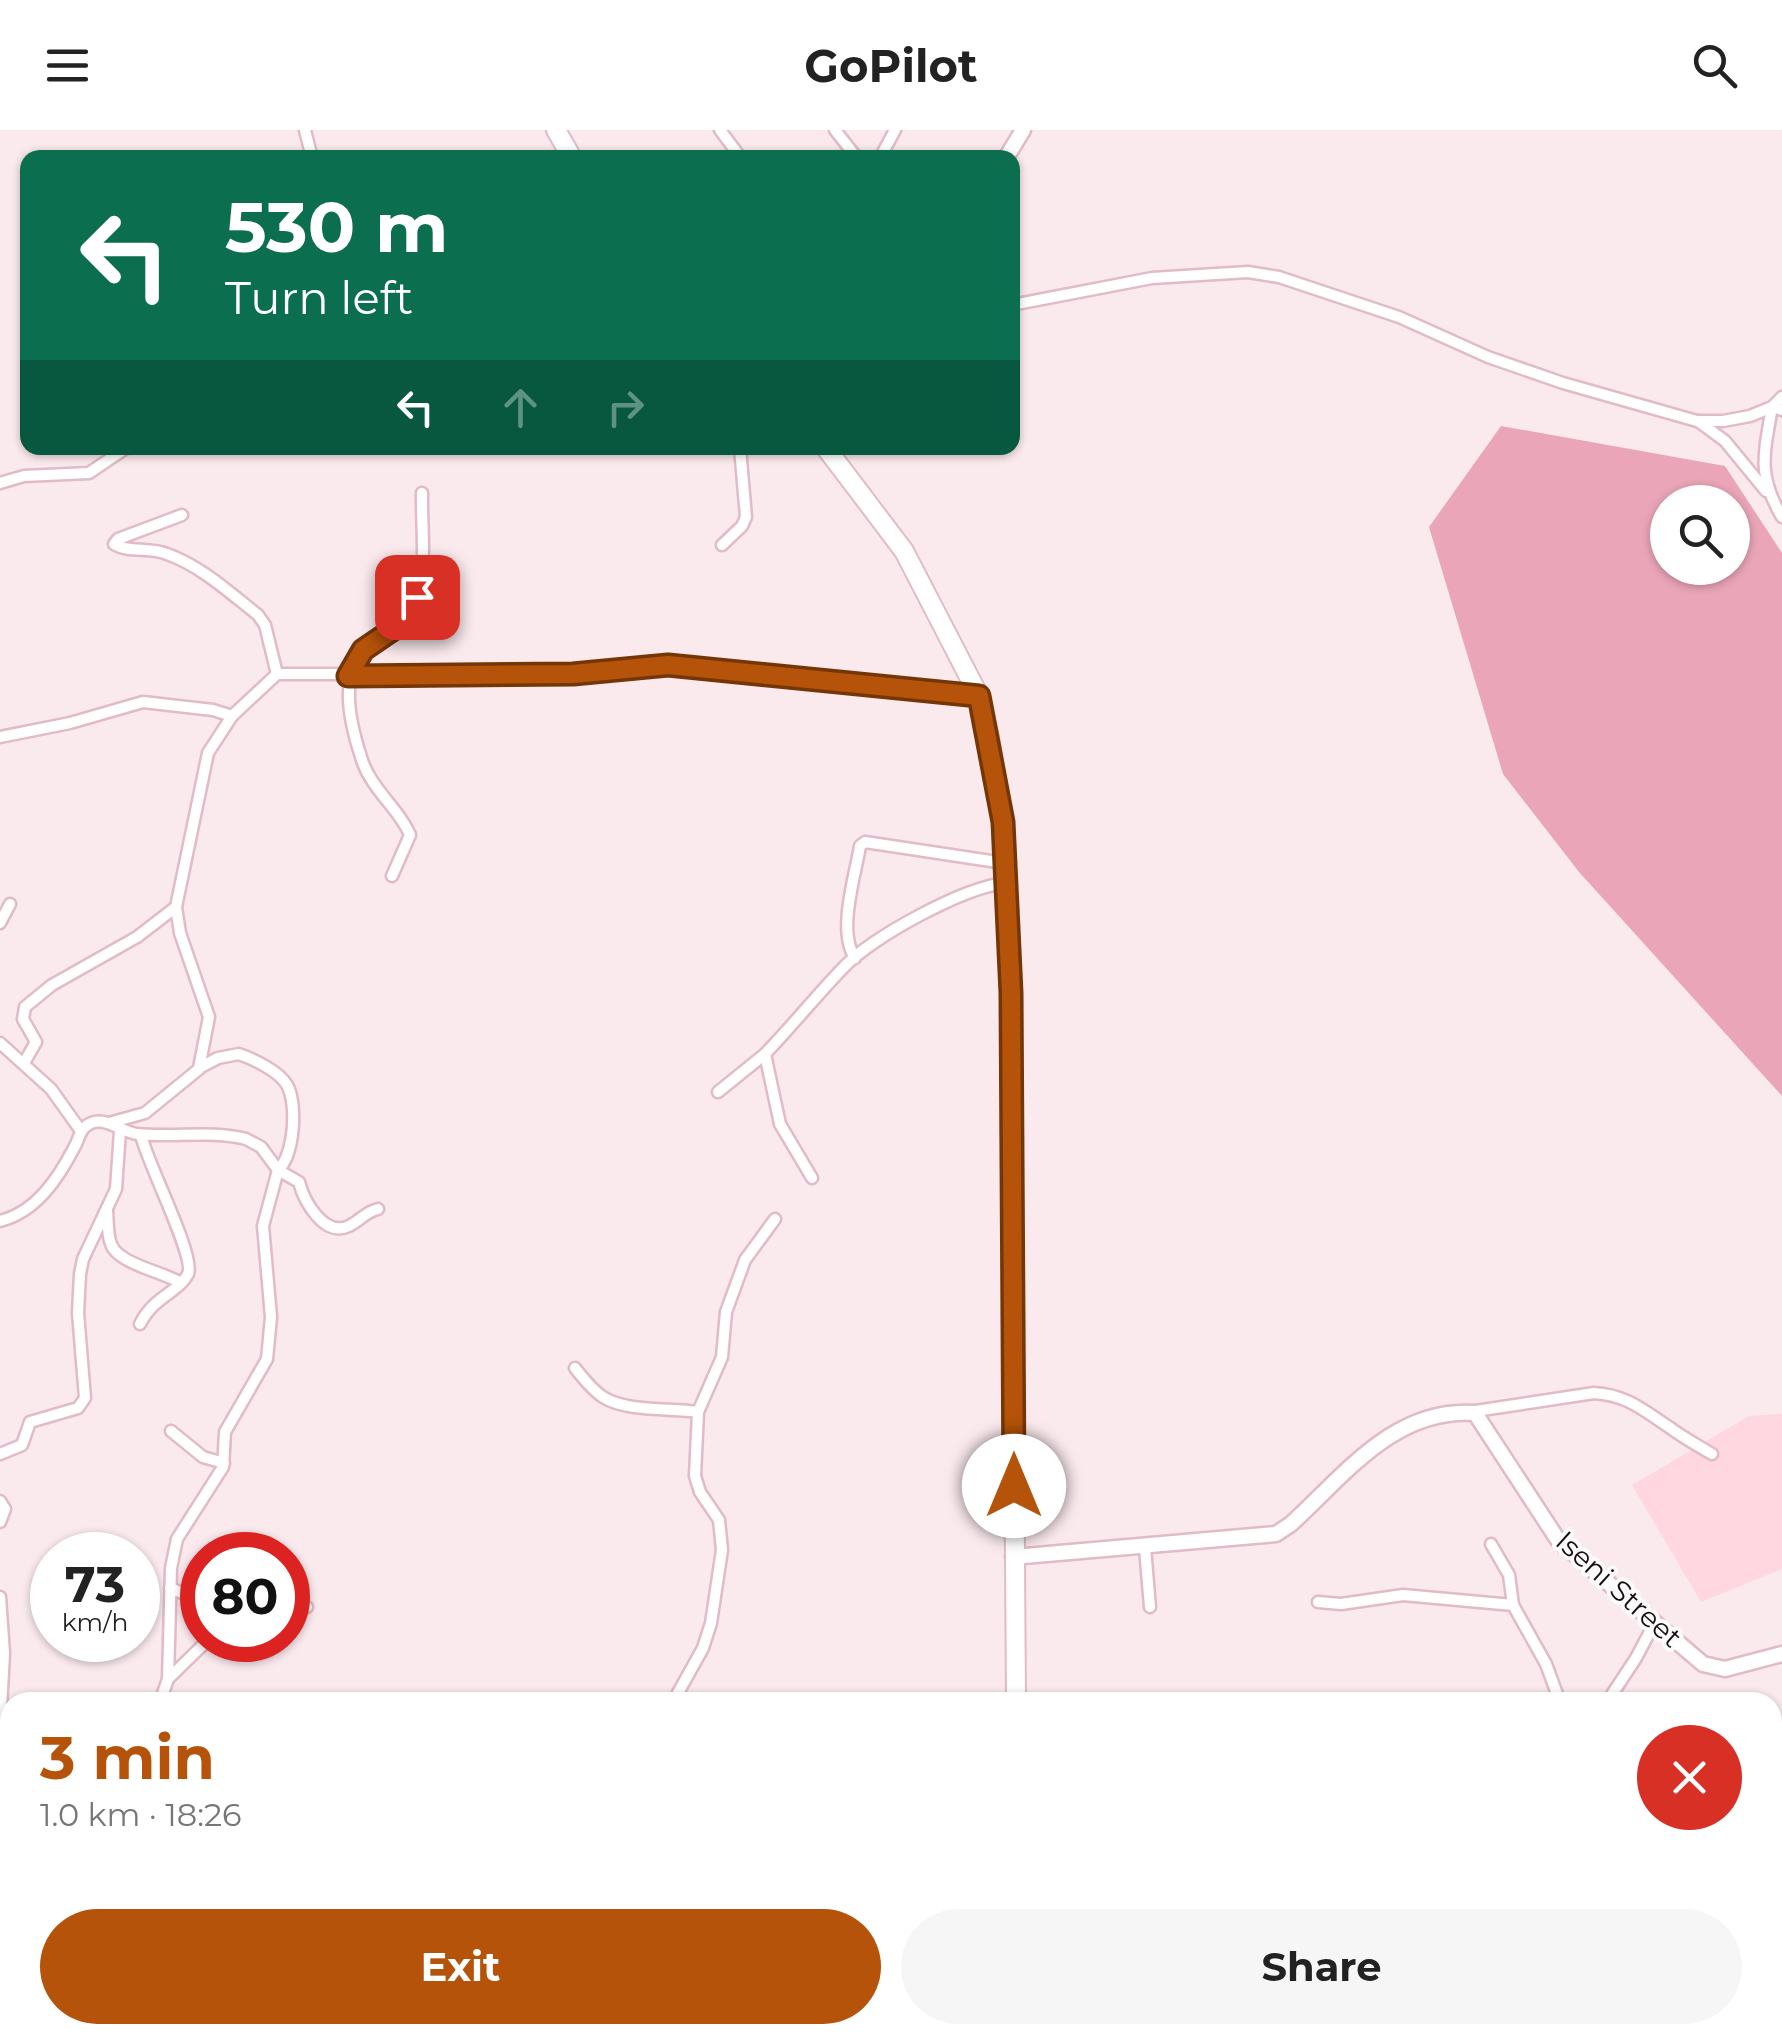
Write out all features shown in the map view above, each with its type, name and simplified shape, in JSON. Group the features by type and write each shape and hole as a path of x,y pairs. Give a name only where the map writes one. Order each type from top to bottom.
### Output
{"highway":[{"path":"835,455 904,551 979,696 1003,822 1011,1013 1016,1692"}],"street":[{"path":"835,130 851,150"},
{"path":"1020,303 1152,278 1248,272 1279,277 1399,317 1488,357 1563,383 1697,420 1724,421 1777,409"},
{"path":"1766,492 1763,462 1782,397"},
{"path":"1697,420 1725,441 1782,518"},
{"path":"0,483 24,476 89,473 116,455"},
{"path":"722,545 746,517 741,455"},
{"path":"392,876 410,835 373,784 361,758 348,676 363,650 404,622 417,597 422,493"},
{"path":"182,515 114,544 123,549 167,554 205,574 248,606 265,625 277,674"},
{"path":"199,1069 209,1017 180,933 176,907 208,752 232,716 277,674 573,674 668,665 979,696"},
{"path":"0,737 70,723 143,702 232,716"},
{"path":"854,958 846,928 860,846 865,842 1004,863"},
{"path":"718,1092 765,1054 854,958 933,908 988,885 1005,883"},
{"path":"0,923 10,904"},
{"path":"24,1062 36,1042 23,1019 25,1007 52,986 137,938 176,907"},
{"path":"0,1043 58,1096 82,1130"},
{"path":"0,1221 19,1216 35,1205 82,1130 93,1122 130,1120 145,1113 218,1058 239,1054 285,1082 293,1142 278,1170 263,1226 271,1317 268,1354 260,1376 225,1432 224,1463 180,1532 171,1568 168,1679 163,1692"},
{"path":"765,1054 780,1124 812,1178"},
{"path":"109,1123 120,1130 141,1134 246,1139 262,1147 278,1170 299,1182 306,1204 338,1229 378,1209"},
{"path":"0,1454 22,1445 30,1422 78,1408 84,1401 78,1314 82,1258 116,1189 120,1130"},
{"path":"140,1324 154,1302 181,1283 189,1271 188,1252 146,1158 141,1134"},
{"path":"106,1210 110,1244 120,1256 181,1283"},
{"path":"679,1692 703,1648 711,1623 722,1550 719,1520 700,1492 695,1476 698,1412 722,1357 726,1312 738,1276 752,1246 775,1219"},
{"path":"575,1368 612,1401 698,1412"},
{"path":"1013,1557 1276,1534 1292,1524 1342,1473 1383,1439 1431,1419 1468,1412 1614,1394 1637,1403 1668,1428 1712,1454"},
{"name":"Iseni Street","path":"1468,1412 1475,1413 1482,1422 1558,1540 1703,1664 1725,1669 1782,1654"},
{"path":"170,1431 203,1457 224,1463"},
{"path":"0,1501 4,1510 0,1522"},
{"path":"1491,1544 1509,1576 1513,1604 1546,1664 1556,1692"},
{"path":"1144,1548 1150,1607"},
{"path":"170,1588 180,1592"},
{"path":"1318,1602 1341,1604 1403,1594 1513,1604"},
{"path":"0,1597 1,1692"},
{"path":"1613,1692 1655,1622"},
{"path":"168,1679 185,1662"}],"shaded area":[{"path":"1501,426 1725,466 1737,485 1650,485 1650,585 1750,585 1750,504 1782,553 1782,1096 1579,872 1503,774 1429,527"},
{"path":"1782,1414 1782,1569 1701,1602 1632,1485 1749,1416"}],"route":[{"path":"417,597 404,622 363,650 348,676 573,674 668,665 979,696 1003,822 1011,993 1014,1486"}]}
